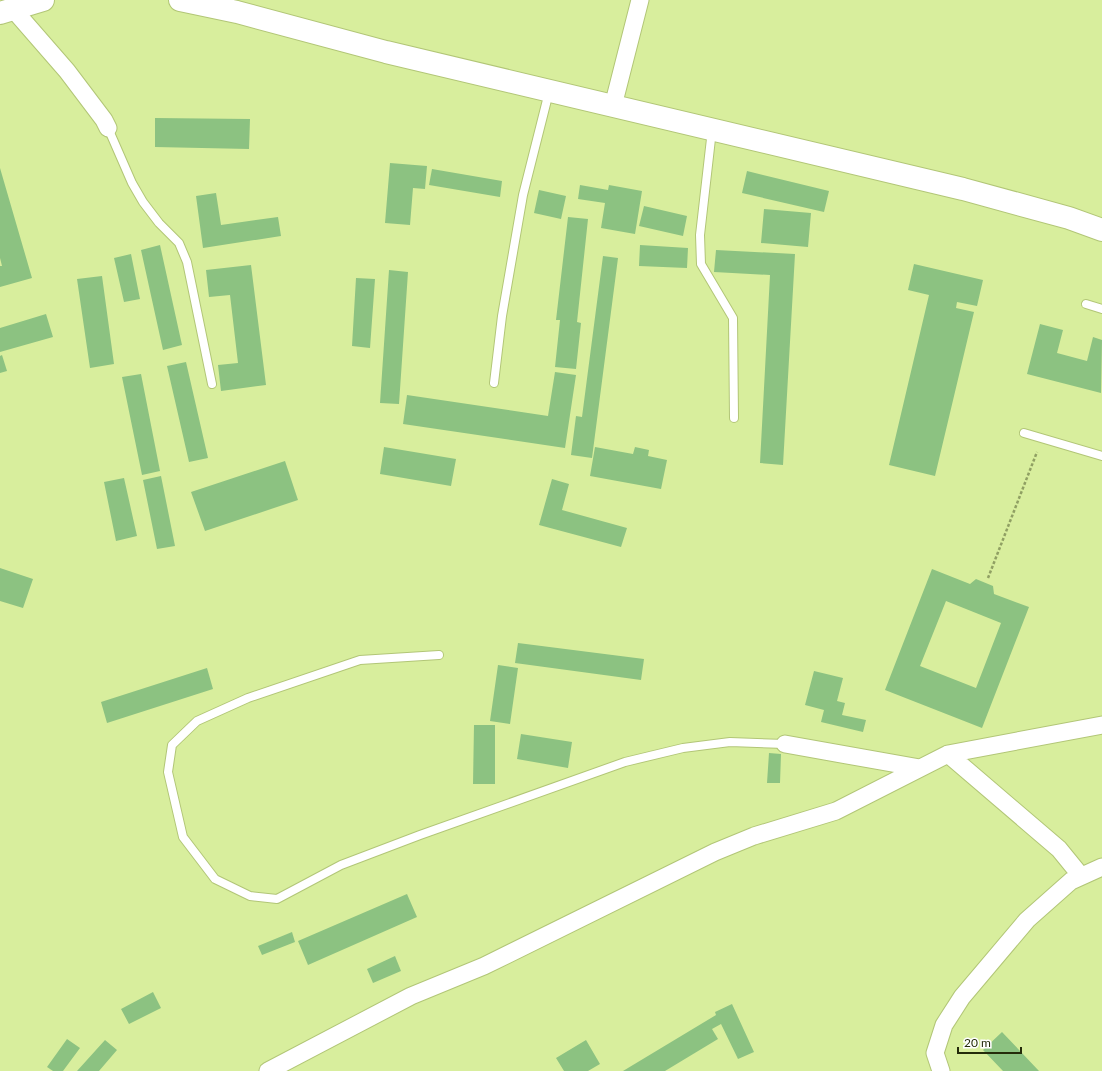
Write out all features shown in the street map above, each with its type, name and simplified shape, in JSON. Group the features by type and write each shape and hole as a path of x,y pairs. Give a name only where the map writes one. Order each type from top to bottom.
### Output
{"street":[{"path":"43,0 6,12 67,71 104,120 108,128"},
{"path":"180,0 237,12 386,52 963,189 1070,218 1102,230"},
{"path":"613,106 640,0"},
{"path":"268,1071 411,996 484,966 715,852 754,836 836,811 948,754 1102,725"},
{"path":"785,744 920,768"},
{"path":"948,754 1059,849 1081,876"},
{"path":"940,1071 935,1053 944,1025 962,996 1027,920 1071,881 1102,867"}],"lane":[{"path":"494,383 502,316 522,195 549,91"},
{"path":"108,128 132,183 143,202 179,243 187,262 212,384"},
{"path":"712,130 700,235 701,264 733,318 734,418"},
{"path":"1086,304 1102,309"},
{"path":"1024,433 1102,456"},
{"path":"440,655 360,660 248,698 197,721 172,746 168,772 183,837 215,879 250,896 277,899 341,865 420,835 625,762 683,748 730,742 785,744"}],"path":[{"path":"988,578 1042,438"}],"building":[{"path":"155,118 250,119 249,149 155,147"},
{"path":"390,163 427,166 425,189 413,188 410,225 385,223"},
{"path":"0,168 32,278 0,287 0,266 2,266 0,258"},
{"path":"432,169 502,181 500,197 429,185"},
{"path":"747,171 829,191 824,212 742,193"},
{"path":"580,185 608,190 609,185 642,191 635,234 601,228 605,203 578,199"},
{"path":"539,190 566,196 561,219 534,213"},
{"path":"216,193 221,225 278,217 281,236 203,248 196,196"},
{"path":"644,206 687,216 683,236 639,226"},
{"path":"764,209 811,213 808,247 761,243"},
{"path":"568,217 588,219 577,322 581,323 576,369 555,367 560,320 556,320"},
{"path":"160,245 182,345 163,350 141,250"},
{"path":"640,245 688,248 687,268 639,266"},
{"path":"716,250 795,254 783,465 760,463 770,275 714,272"},
{"path":"131,254 140,299 124,302 114,258"},
{"path":"603,256 618,258 592,458 571,455 576,416 582,417"},
{"path":"914,264 983,280 977,306 957,302 956,308 974,312 935,476 889,465 929,295 908,290"},
{"path":"251,265 266,385 221,391 218,365 238,363 230,295 209,297 206,270"},
{"path":"389,270 408,272 399,404 380,403"},
{"path":"102,276 114,364 90,368 77,279"},
{"path":"356,278 375,279 370,348 352,346"},
{"path":"46,314 53,337 0,352 0,328"},
{"path":"1040,324 1063,330 1057,353 1087,361 1093,337 1102,340 1101,393 1027,374"},
{"path":"2,355 7,371 0,373 0,356"},
{"path":"186,362 208,458 189,462 167,366"},
{"path":"555,372 576,375 565,448 403,424 407,395 548,416"},
{"path":"141,374 160,471 142,475 122,377"},
{"path":"384,447 456,459 451,486 380,474"},
{"path":"595,447 633,454 635,447 649,450 648,456 667,460 661,489 590,476"},
{"path":"285,461 298,500 205,531 191,492"},
{"path":"161,476 175,546 157,549 143,480"},
{"path":"124,478 137,536 116,541 104,482"},
{"path":"552,479 569,484 562,510 627,528 621,547 539,525"},
{"path":"0,568 33,579 23,608 0,601"},
{"path":"932,569 970,584 976,579 993,586 994,594 1029,607 982,728 885,690","holes":["946,601 1001,623 976,688 920,666"]},
{"path":"518,643 644,659 641,680 515,663"},
{"path":"498,665 518,668 510,724 490,721"},
{"path":"207,668 213,689 107,723 101,702"},
{"path":"814,671 843,678 837,701 845,703 842,715 866,720 863,732 821,722 824,710 805,705"},
{"path":"474,725 495,725 495,784 473,784"},
{"path":"521,734 572,742 568,768 517,759"},
{"path":"769,753 781,754 780,783 767,783"},
{"path":"407,894 417,917 308,965 298,941"},
{"path":"292,932 295,942 262,955 258,946"},
{"path":"395,956 401,971 373,983 367,969"},
{"path":"153,992 161,1008 129,1024 121,1009"},
{"path":"732,1004 754,1052 738,1059 721,1024 712,1029 718,1039 665,1071 623,1071 716,1015 715,1012"},
{"path":"1002,1032 1039,1071 1003,1071 983,1050"},
{"path":"67,1039 80,1048 63,1071 53,1071 47,1067"},
{"path":"105,1040 117,1050 99,1071 77,1071"},
{"path":"586,1040 600,1064 588,1071 564,1071 556,1058"}]}
